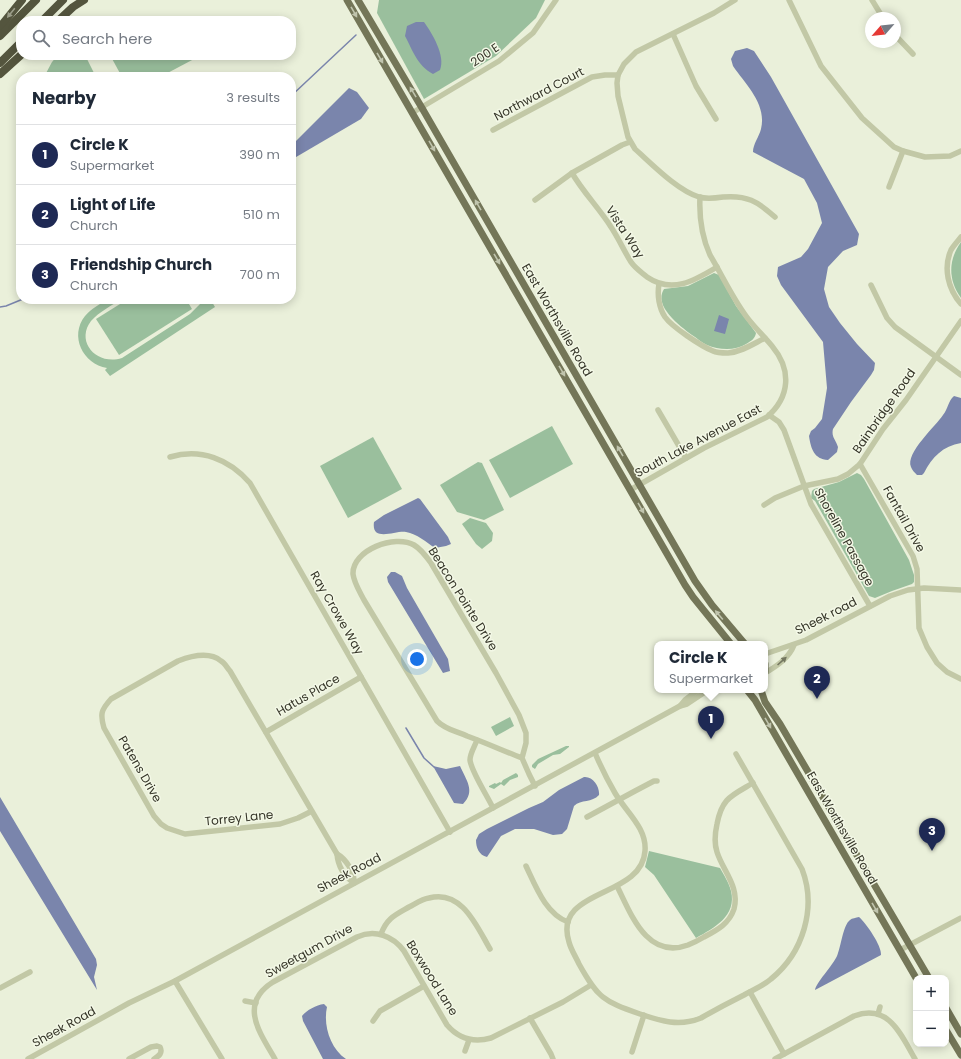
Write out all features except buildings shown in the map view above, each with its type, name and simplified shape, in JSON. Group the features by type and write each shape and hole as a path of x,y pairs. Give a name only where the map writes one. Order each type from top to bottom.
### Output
{"highway":[{"path":"0,27 22,0"},
{"path":"20,16 36,0"},
{"path":"47,16 63,0"},
{"path":"63,16 73,7 84,0"},
{"path":"0,36 16,20"},
{"path":"0,63 16,47"},
{"path":"0,74 16,60"}],"main road":[{"name":"East Worthsville Road","path":"347,0 693,597 729,641"},
{"name":"East Worthsville Road","path":"358,0 703,594 742,641"},
{"name":"East Worthsville Road","path":"749,693 755,700 914,975"},
{"name":"East Worthsville Road","path":"762,693 765,702 784,731 927,975"},
{"path":"948,1011 961,1034"},
{"path":"949,1035 961,1056"}],"street":[{"name":"200 E","path":"412,113 499,61 533,33 556,0"},
{"path":"735,0 714,13 636,52 624,64 618,75 618,96 630,142 678,186 700,198 732,196 745,198 761,205 775,217"},
{"path":"789,0 821,66 862,118 894,147 925,157 950,156 961,151"},
{"path":"872,0 879,12"},
{"path":"673,34 696,86 716,119"},
{"path":"901,41 913,54"},
{"name":"Northward Court","path":"493,130 592,77 618,75"},
{"path":"535,200 572,173 630,142"},
{"path":"889,187 903,151"},
{"name":"Vista Way","path":"572,173 611,226 635,267 641,273 659,284"},
{"name":"South Lake Avenue East","path":"630,490 686,458 769,415 774,411 782,399 786,388 784,367 779,357 747,317 705,244 701,224 700,198"},
{"path":"961,237 952,248 947,263 948,281 955,296 961,304"},
{"path":"717,267 692,281 672,285 659,284 658,299 665,317 671,324 698,343 714,351 728,353 737,351 765,338"},
{"path":"871,285 887,318 895,327 961,375"},
{"name":"Bainbridge Road","path":"764,505 775,498 804,486 838,479 848,474 860,464 883,429 906,400 961,321"},
{"path":"658,410 686,458"},
{"name":"Shoreline Passage","path":"769,415 779,422 784,430 811,504 870,606"},
{"name":"Ray Crowe Way","path":"170,457 191,454 217,458 230,465 250,483 450,832"},
{"name":"Fantail Drive","path":"860,464 912,556 917,569 919,628 927,647 937,663 947,672 961,679"},
{"name":"Beacon Pointe Drive","path":"389,541 402,541 413,544 421,550 496,673 519,715 526,733 526,743 522,758 449,730 437,721 356,585 353,573 356,562 364,553 389,541"},
{"name":"Sheek road","path":"768,653 794,645 890,596 908,590 961,590"},
{"name":"Sheek road","path":"768,671 791,653 794,645"},
{"name":"Patens Drive","path":"167,828 154,816 104,728 101,717 104,707 111,699 178,661 201,655 211,656 221,661 230,670 266,732"},
{"name":"Hatus Place","path":"266,732 361,677"},
{"name":"Sheek Road","path":"680,706 694,693"},
{"name":"Sheek Road","path":"28,1059 129,1003 175,981 680,706 687,704 704,693"},
{"path":"266,732 337,854 344,858 351,870 354,883"},
{"path":"477,740 470,760 472,768 493,808"},
{"path":"594,753 619,799 640,829 645,845 643,860 638,870 629,879 579,905 571,915 568,922 568,941 591,985 598,994 608,1001 644,1015 668,1022 690,1022 701,1018 770,980 790,958 802,935 806,921 808,902 806,882 802,869 736,754"},
{"path":"522,758 535,786"},
{"path":"587,817 646,785 657,781"},
{"path":"617,886 640,930 648,939 658,944 672,948 682,947 719,929 727,922 732,912 735,894 731,881 717,850 715,839 716,826 723,805 729,798 753,783"},
{"name":"Torrey Lane","path":"167,828 185,834 280,824 298,818 312,811"},
{"path":"526,866 545,903 559,918 568,922"},
{"path":"382,934 385,925 395,915 429,898 441,897 451,899 465,908 490,949"},
{"path":"900,950 961,918"},
{"name":"Sweetgum Drive","path":"256,1003 263,991 273,982 362,935 370,933 382,934"},
{"name":"Boxwood Lane","path":"382,934 394,940 401,947 450,1028 461,1037 469,1040"},
{"path":"0,988 30,972"},
{"path":"175,981 222,1059"},
{"path":"465,1051 469,1040 491,1038 567,1000 591,985"},
{"path":"372,1021 380,1011 424,986"},
{"path":"750,992 784,1054"},
{"path":"246,1001 256,1003 254,1014 255,1023 276,1059"},
{"path":"878,1014 880,1007"},
{"path":"774,1059 854,1016 867,1013 878,1014 894,1024 915,1059"},
{"path":"632,1052 644,1015"},
{"path":"530,1018 553,1059"},
{"path":"130,1059 151,1047 160,1047 160,1055 154,1059"}],"green space":[{"path":"379,0 545,0 536,18 496,56 424,99 377,13"},
{"path":"54,60 88,60 94,72 47,72"},
{"path":"113,60 192,60 169,72 119,72"},
{"path":"961,242 961,298 954,284 951,270 954,256"},
{"path":"714,273 719,275 736,306 756,333 752,340 737,348 722,349 705,344 675,321 669,315 662,302 664,289 688,286"},
{"path":"100,304 114,304 91,321 87,329 86,337 87,344 91,350 104,359 113,360 122,358 190,314 200,304 213,304 215,307 110,376 105,370 107,368 91,361 81,348 78,332 80,324 85,316"},
{"path":"120,304 189,304 192,309 119,355 96,319"},
{"path":"552,426 573,464 510,498 489,460"},
{"path":"373,437 402,489 348,518 320,466"},
{"path":"478,462 482,463 504,510 484,520 457,512 440,485"},
{"path":"857,473 864,479 909,560 914,575 914,582 912,584 875,598 869,596 815,501 811,498 812,491 814,489 839,482"},
{"path":"470,518 486,523 493,533 492,541 482,549 476,544 462,524"},
{"path":"510,717 514,726 496,736 491,727"},
{"path":"566,746 569,747 560,754 553,755 538,764 535,769 532,767 538,759"},
{"path":"516,773 518,777 510,780 504,786 501,784 494,789 489,787 495,783 501,783 503,780"},
{"path":"649,851 720,868 729,885 732,900 731,907 727,914 717,925 696,938 654,875 645,867"}],"water":[{"path":"416,22 424,22 431,32 440,52 440,70 433,74 419,62 405,36 407,26"},
{"path":"747,48 754,51 771,77 859,234 857,245 843,251 828,267 824,289 829,307 840,323 875,363 874,370 871,375 833,429 833,436 838,447 837,452 828,460 819,458 816,455 812,449 809,436 811,431 822,419 827,388 823,342 781,285 777,276 778,267 801,257 808,249 822,223 817,203 804,179 753,152 761,129 761,111 754,95 733,66 731,59 735,51"},
{"path":"349,88 357,92 369,108 361,119 296,157 296,141"},
{"path":"719,315 729,319 725,334 714,331"},
{"path":"954,396 961,398 961,443 955,444 943,450 934,457 922,475 917,475 911,467 910,461 912,455 922,440 945,413 950,400"},
{"path":"418,498 448,537 451,544 435,548 414,534 402,532 380,534 376,532 374,522 384,515"},
{"path":"391,572 395,572 402,576 407,588 448,659 450,671 443,673 388,582 387,577"},
{"path":"433,766 446,769 460,766 469,785 469,795 463,804 454,803"},
{"path":"584,777 593,780 598,789 599,795 593,799 580,802 574,806 567,829 562,834 553,835 534,829 515,829 501,836 487,857 478,851 476,840 479,834 543,802 559,790"},
{"path":"0,797 96,959 97,965 94,977 97,990 0,831"},
{"path":"859,917 866,924 879,946 881,955 815,990 818,983 837,956 846,926 850,920"},
{"path":"324,1004 327,1007 326,1021 329,1036 336,1049 346,1059 323,1059 303,1021 302,1016 306,1012"}],"waterway":[{"path":"296,91 356,35"},
{"path":"0,307 16,302"},
{"path":"406,728 424,758 434,767"}],"place":[{"name":"Light of Life","path":"817,699"},
{"name":"Circle K","path":"711,739"},
{"name":"Friendship Church","path":"932,851"}]}
